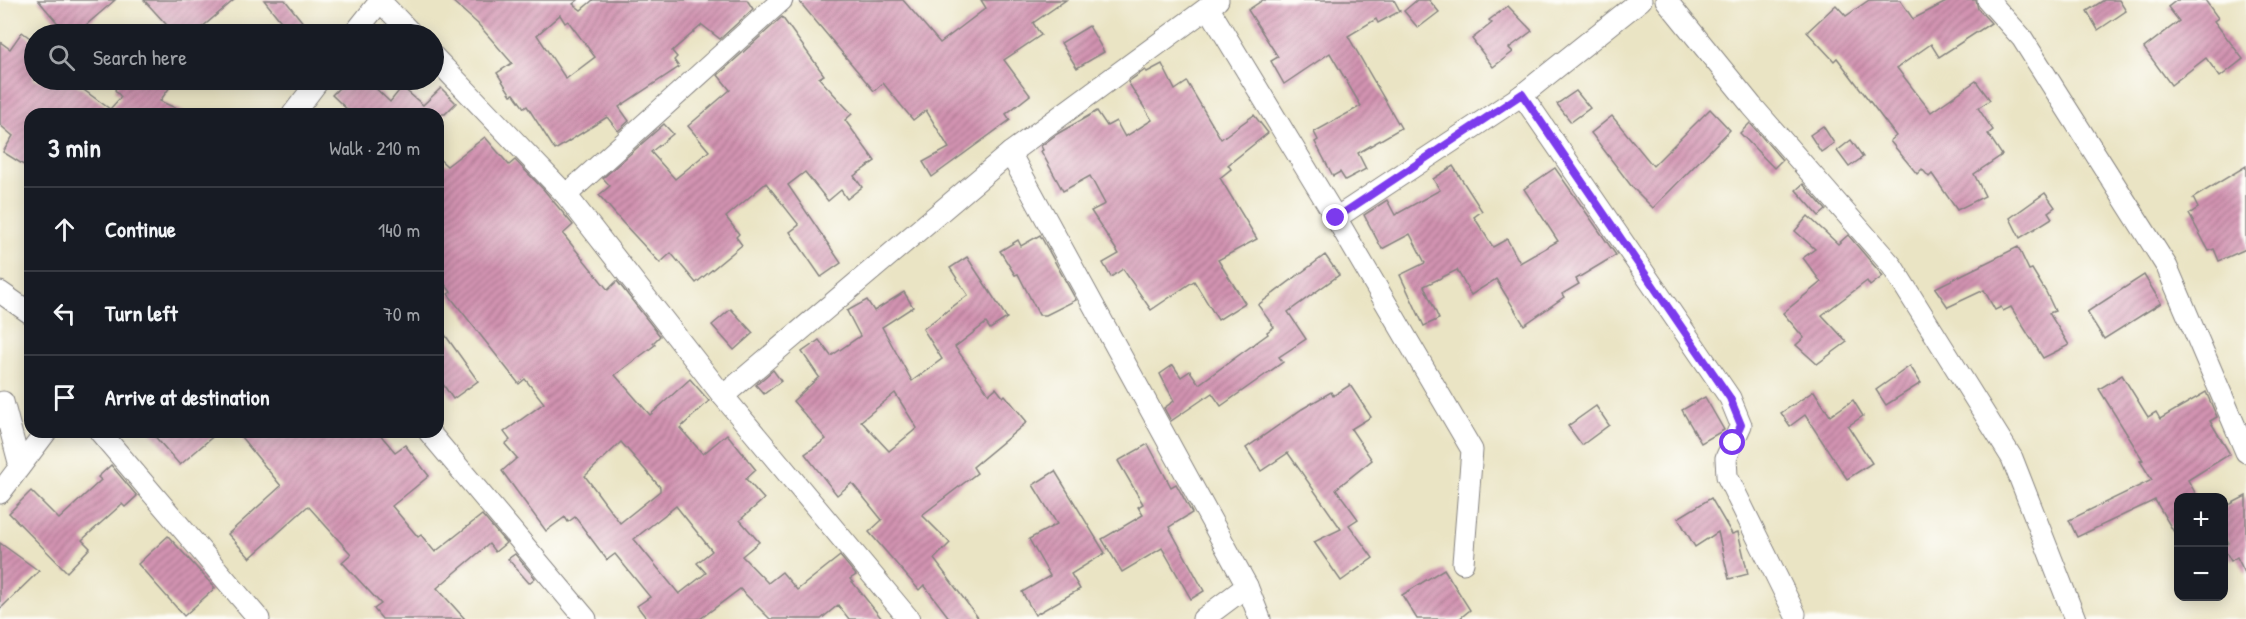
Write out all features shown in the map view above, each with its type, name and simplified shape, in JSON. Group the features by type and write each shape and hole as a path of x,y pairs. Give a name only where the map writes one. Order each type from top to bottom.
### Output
{"street":[{"path":"362,24 380,0 403,24"},
{"path":"566,195 782,0"},
{"path":"1336,218 1522,94 1641,0"},
{"path":"1666,0 1752,106 1892,266 2012,458 2075,619"},
{"path":"1988,0 2022,38 2167,267 2246,452"},
{"path":"723,396 1010,153 1213,4 1472,450 1463,563"},
{"path":"444,67 566,195 723,396 909,619"},
{"path":"298,108 311,90"},
{"path":"1522,94 1730,398 1741,425 1726,458 1727,476 1793,618"},
{"path":"1010,153 1247,586 1260,619"},
{"path":"0,292 24,309"},
{"path":"3,402 20,466"},
{"path":"0,493 41,438"},
{"path":"105,438 259,619"},
{"path":"434,438 586,619"},
{"path":"1203,619 1247,586"}],"building":[{"path":"38,0 115,0 87,24 58,24"},
{"path":"144,0 234,0 206,24 166,24"},
{"path":"264,0 285,0 304,24 283,24"},
{"path":"451,0 578,0 573,4 581,10 593,0 747,0 753,9 720,39 702,25 672,51 677,57 674,60 679,67 619,107 629,121 618,131 607,117 555,150 527,106 524,108 514,94 511,95 497,73 512,63 478,24","holes":["560,15 565,23 568,21 595,57 566,79 537,35"]},
{"path":"798,0 903,0 940,43 986,8 981,0 1066,0 1033,23 1041,35 1004,60 1030,95 1006,114 1010,120 932,177 923,162 949,148 926,110 913,120 883,83 874,91"},
{"path":"1263,0 1394,0 1400,11 1378,23 1376,19 1348,36 1401,128 1358,153 1366,169 1345,180 1340,172 1333,176 1315,142 1318,140 1314,132 1361,106 1330,53 1284,84 1271,61 1278,57 1248,10"},
{"path":"1417,0 1429,0 1439,12 1418,28 1404,11"},
{"path":"1869,0 1900,0 1913,19 1950,0 1976,0 1978,9 1991,23 1939,57 1931,44 1897,68 1931,112 1976,81 1990,100 1978,108 1993,130 1988,134 2002,155 1974,174 1985,196 1957,210 1932,174 1929,177 1922,169 1917,174 1890,141 1896,136 1837,58 1834,61 1807,32 1836,5 1846,16"},
{"path":"2104,0 2119,0 2126,11 2098,30 2087,11"},
{"path":"2177,0 2205,0 2218,18 2214,21 2243,59 2220,77 2206,58 2171,85 2144,48 2179,21 2168,7"},
{"path":"1508,6 1532,31 1509,48 1513,52 1493,67 1472,39 1492,23 1489,20"},
{"path":"782,17 824,75 819,78 852,114 845,120 875,161 854,176 862,187 847,199 841,190 828,201 805,172 788,185 841,263 821,277 790,232 799,225 766,183 726,217 739,234 736,237 742,245 696,283 671,253 660,263 623,223 599,195 610,186 603,178 664,124 673,134 651,152 675,179 709,151 688,126 730,90 718,75"},
{"path":"1089,26 1104,52 1077,68 1061,43"},
{"path":"22,32 24,34 24,90 84,90 109,108 24,108 24,165 3,152 13,136 0,125 0,42 10,49"},
{"path":"1162,64 1175,90 1187,82 1221,139 1254,115 1268,133 1228,165 1231,169 1220,178 1257,239 1218,260 1245,303 1218,320 1194,281 1151,310 1123,269 1111,277 1103,263 1119,254 1091,211 1105,204 1090,176 1063,191 1041,151 1043,150 1041,146 1057,134 1097,111 1107,126 1116,121 1125,137 1152,120 1128,82 1145,70 1147,72"},
{"path":"115,90 168,90 160,101 175,108 111,108 121,97"},
{"path":"337,90 377,90 390,102 400,90 406,90 423,105 439,90 443,90 456,103 445,114 444,108 346,108 332,95"},
{"path":"1576,91 1590,108 1571,122 1557,104"},
{"path":"1710,109 1730,130 1653,208 1632,187 1591,133 1612,116 1653,166"},
{"path":"1750,123 1782,160 1774,168 1740,133"},
{"path":"1823,126 1834,143 1821,152 1810,135"},
{"path":"485,137 509,165 515,160 573,225 563,234 608,290 617,281 660,336 653,343 655,345 615,375 650,415 690,379 709,401 680,428 703,454 727,434 756,470 746,479 764,499 740,520 759,542 742,556 768,583 782,572 797,590 840,556 856,575 850,579 882,619 849,619 838,605 821,619 770,619 740,589 700,619 647,619 637,606 650,597 615,554 607,560 575,517 568,522 565,517 546,531 502,471 517,458 505,444 510,440 504,432 544,403 525,379 519,384 448,294 451,292 444,283 444,163 447,166","holes":["621,442 660,487 660,491 620,523 585,476","676,506 712,551 697,563 706,573 679,594 634,539"]},
{"path":"1851,140 1863,157 1849,167 1837,151"},
{"path":"1453,166 1482,211 1474,217 1493,247 1507,239 1520,263 1558,241 1524,189 1555,168 1616,255 1576,279 1579,284 1562,294 1564,297 1524,325 1496,279 1471,295 1457,270 1424,286 1439,319 1424,326 1400,275 1425,263 1410,234 1382,249 1364,215 1387,200 1395,215 1440,190 1433,179"},
{"path":"2246,166 2246,249 2219,261 2214,249 2209,251 2189,214 2198,208 2193,198"},
{"path":"1803,184 1826,210 1819,216 1796,190"},
{"path":"2045,193 2055,207 2048,212 2052,218 2020,238 2010,218"},
{"path":"1808,216 1838,244 1848,235 1883,276 1870,286 1867,281 1822,315 1847,342 1817,364 1796,345 1804,338 1783,313 1821,282 1803,258 1815,249 1795,231"},
{"path":"1040,235 1076,300 1046,315 1039,315 1018,274 1015,275 1000,251 1018,240 1021,246"},
{"path":"2018,247 2029,270 2032,269 2046,292 2055,311 2049,313 2069,345 2043,358 2011,307 2003,311 2001,307 1995,310 1984,290 1948,307 1935,288"},
{"path":"1325,255 1339,275 1288,312 1306,339 1279,357 1283,362 1221,406 1212,393 1171,421 1164,408 1174,401 1160,374 1173,365 1181,377 1190,371 1199,384 1268,334 1267,332 1274,327 1258,305"},
{"path":"967,257 1007,318 990,329 986,323 955,347 989,394 996,388 1003,397 1005,395 1027,422 973,467 977,473 922,515 950,543 934,559 979,619 950,619 924,585 919,590 869,532 882,520 852,483 837,495 805,454 826,439 793,401 819,377 802,352 819,340 831,356 860,336 847,311 867,300 874,311 904,292 913,307 882,327 912,381 942,359 923,329 968,295 950,268","holes":["895,393 917,428 889,451 861,421"]},
{"path":"2144,275 2161,303 2104,339 2087,312"},
{"path":"731,309 753,333 734,350 712,325"},
{"path":"444,333 478,381 453,399 444,386"},
{"path":"1910,366 1921,383 1886,405 1876,390"},
{"path":"773,370 781,381 764,394 756,385"},
{"path":"2122,375 2148,417 2156,412 2160,419 2206,392 2217,417 2210,421 2230,454 2188,480 2195,493 2174,493 2174,532 2155,500 2077,537 2069,520 2152,480 2140,461 2143,460 2099,389"},
{"path":"1350,385 1371,417 1351,429 1372,460 1336,489 1358,519 1349,525 1373,558 1341,581 1314,542 1341,529 1288,453 1261,471 1246,448 1302,409 1331,392 1333,396"},
{"path":"1814,391 1830,416 1853,400 1863,416 1848,426 1872,463 1847,479 1805,415 1790,426 1781,413"},
{"path":"1705,397 1724,430 1701,443 1682,410"},
{"path":"1596,406 1609,425 1582,445 1568,426"},
{"path":"156,438 211,438 180,465"},
{"path":"242,438 383,438 395,452 405,445 429,476 392,506 418,537 421,535 435,552 482,515 506,543 495,552 489,544 437,588 465,619 382,619 374,609 381,604 342,562 351,554 308,506 250,558 228,534 281,486"},
{"path":"1148,444 1171,487 1176,484 1192,513 1169,527 1204,591 1191,599 1162,548 1122,572 1102,539 1143,515 1138,507 1143,504 1118,461"},
{"path":"111,465 137,496 125,507 122,504 82,540 90,548 67,572 9,513 31,491 59,519 101,480 98,477"},
{"path":"1055,471 1105,553 1071,574 1080,589 1035,615 1022,592 1050,576 1029,539 1057,524 1033,485"},
{"path":"2246,496 2246,575 2237,557 2231,561 2228,556 2228,505"},
{"path":"1711,498 1732,534 1738,532 1748,574 1729,579 1718,532 1695,547 1678,518"},
{"path":"168,536 215,588 184,616 138,564"},
{"path":"0,543 39,571 0,609"},
{"path":"515,554 535,578 529,583 508,559"},
{"path":"1444,569 1470,610 1459,619 1417,619 1402,595"}],"route":[{"path":"1336,218 1522,94 1730,398 1741,425 1733,443"}]}
